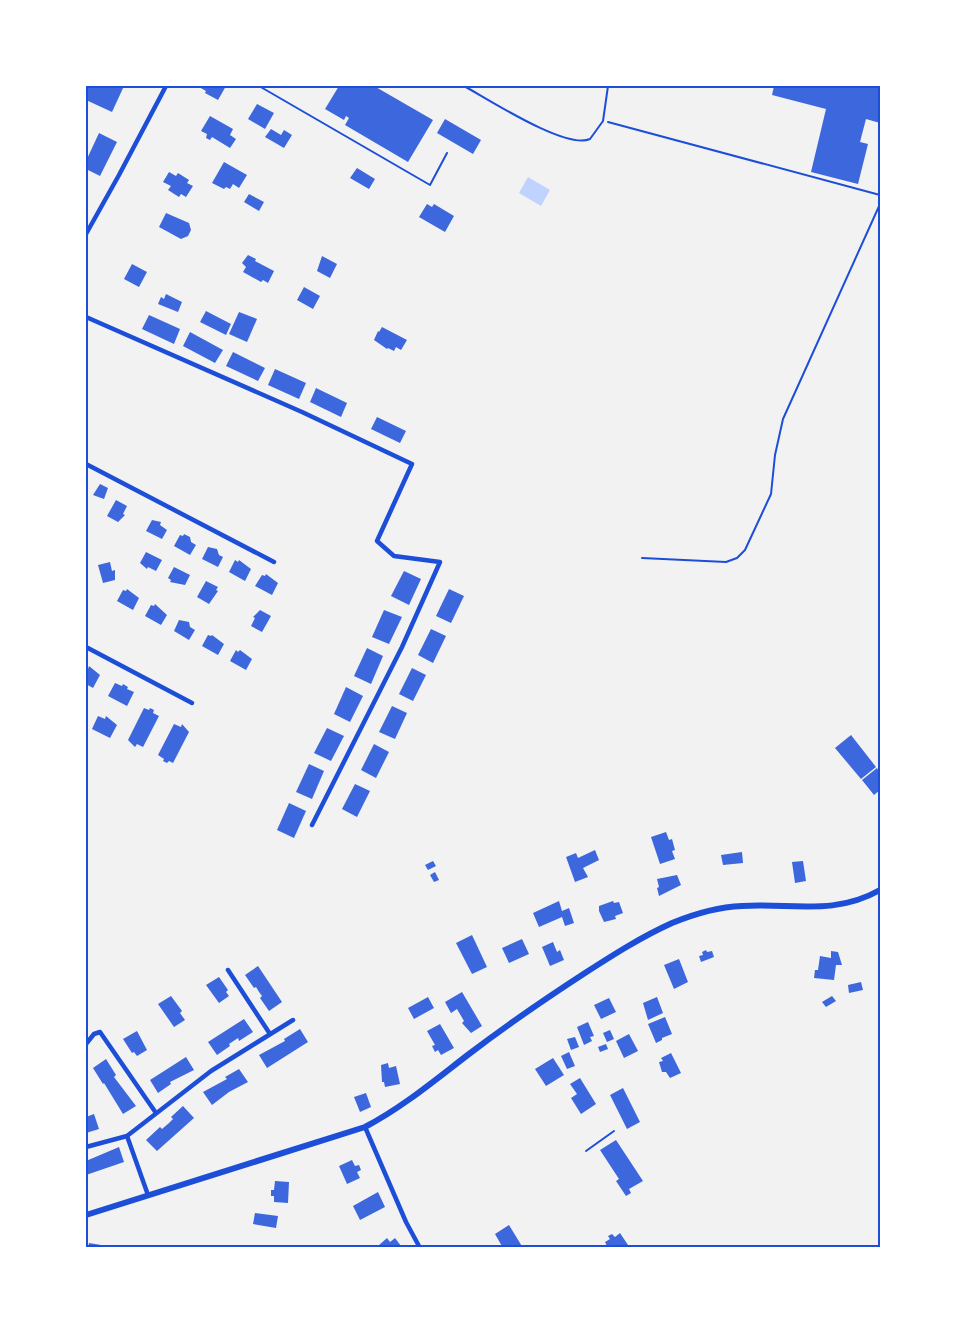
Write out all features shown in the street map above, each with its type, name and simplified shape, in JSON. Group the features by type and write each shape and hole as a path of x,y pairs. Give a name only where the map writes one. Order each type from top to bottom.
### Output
{"street":[{"path":"86,234 166,86"},
{"path":"86,317 302,412 412,464 377,541 394,556 441,562 402,647 312,825"},
{"path":"86,464 274,562"},
{"path":"86,647 192,702"},
{"path":"86,1215 365,1127 403,1105 499,1031 557,992 661,928 726,907 767,905 831,907 850,903 880,890"},
{"path":"228,970 270,1034"},
{"path":"86,1147 127,1136 211,1071 292,1020"},
{"path":"86,1044 94,1034 100,1032 156,1113"},
{"path":"365,1127 406,1222 420,1248"},
{"path":"127,1136 148,1195"}],"lane":[{"path":"259,86 430,185 447,153"},
{"path":"464,86 523,118 569,140 578,141 590,139 603,121 608,86"},
{"path":"586,1151 614,1131"}],"path":[{"path":"603,121 880,195"},
{"path":"642,558 726,562 737,558 746,550 771,494 775,455 783,419 880,204"}],"water":[{"path":"528,177 550,190 541,206 519,193"}],"building":[{"path":"86,86 124,86 112,112 86,100"},
{"path":"200,86 226,86 218,100 205,93 206,91"},
{"path":"339,86 374,86 433,120 408,162 345,125 349,118 346,116 344,120 325,109"},
{"path":"774,86 880,86 880,123 866,119 860,142 868,144 858,184 811,172 826,109 772,95"},
{"path":"257,104 274,113 265,129 248,119"},
{"path":"210,116 233,129 230,135 236,139 230,148 212,137 210,140 206,138 207,134 201,131"},
{"path":"445,119 481,140 473,154 437,133"},
{"path":"271,129 281,135 284,130 292,135 284,148 265,137"},
{"path":"99,133 117,142 100,176 86,169 86,161"},
{"path":"224,162 247,175 239,188 233,184 230,189 226,187 224,189 212,183"},
{"path":"357,168 375,179 369,189 350,178"},
{"path":"169,172 176,176 178,173 189,180 187,183 193,186 186,197 181,194 179,197 168,190 171,186 163,182"},
{"path":"249,194 264,202 259,211 244,202"},
{"path":"427,204 432,207 434,204 454,216 445,232 419,217"},
{"path":"166,213 189,223 191,230 188,236 181,239 159,227"},
{"path":"248,255 274,271 268,283 263,280 261,282 243,272 246,267 242,263"},
{"path":"322,256 337,264 330,278 317,271"},
{"path":"132,264 147,272 139,287 124,279"},
{"path":"304,287 320,296 313,309 297,300"},
{"path":"166,294 182,302 178,312 158,304 161,297 164,299"},
{"path":"206,311 231,324 226,335 200,322"},
{"path":"239,312 257,319 247,342 229,334"},
{"path":"149,315 180,329 174,344 142,329"},
{"path":"382,327 407,340 401,350 396,347 394,351 387,349 374,340"},
{"path":"190,332 223,350 215,363 183,346"},
{"path":"233,352 265,368 258,381 226,366"},
{"path":"275,369 306,383 299,399 268,385"},
{"path":"316,388 347,403 341,417 310,402"},
{"path":"377,417 406,431 400,443 371,429"},
{"path":"100,484 108,488 104,499 93,495"},
{"path":"116,500 127,506 123,514 125,515 118,522 107,516"},
{"path":"152,520 161,522 160,525 167,530 162,539 146,531"},
{"path":"180,535 190,537 191,542 196,545 190,555 174,546"},
{"path":"208,547 217,549 219,555 223,557 218,567 202,559"},
{"path":"146,552 162,560 156,571 148,567 147,569 140,563"},
{"path":"235,560 238,562 239,560 251,569 245,581 229,572"},
{"path":"110,562 112,571 115,570 115,580 103,583 98,565"},
{"path":"174,567 190,575 185,585 170,582 168,578"},
{"path":"404,571 421,579 409,605 391,596"},
{"path":"266,574 278,583 272,595 255,586 262,575"},
{"path":"206,581 218,587 216,590 218,591 209,604 197,597"},
{"path":"127,589 139,598 133,610 117,601 123,590"},
{"path":"449,589 464,596 451,623 436,616"},
{"path":"155,604 167,615 161,625 145,616 151,605"},
{"path":"260,610 271,616 262,632 251,626 255,618 253,617"},
{"path":"384,610 402,617 389,644 372,637"},
{"path":"179,620 189,622 190,627 195,630 189,640 174,631"},
{"path":"431,629 446,636 433,663 418,655"},
{"path":"208,635 212,635 224,644 218,655 202,646"},
{"path":"367,648 383,656 371,684 354,676"},
{"path":"236,650 238,652 240,650 252,659 246,670 230,661"},
{"path":"89,666 100,675 93,688 86,684 86,668 88,669"},
{"path":"412,668 426,675 413,701 399,694"},
{"path":"115,683 122,686 123,684 134,692 127,706 108,696"},
{"path":"346,687 363,696 350,722 334,714"},
{"path":"392,706 407,713 395,739 379,732"},
{"path":"144,708 154,710 153,713 159,716 143,747 137,744 135,747 128,740"},
{"path":"98,716 105,719 106,716 117,725 110,738 92,729"},
{"path":"174,724 181,727 182,724 189,732 173,763 169,761 167,763 158,755"},
{"path":"327,728 344,736 331,761 314,753"},
{"path":"851,735 876,767 861,779 835,748"},
{"path":"374,744 389,752 376,778 361,770"},
{"path":"309,764 324,771 312,799 296,792"},
{"path":"877,768 880,773 880,790 874,795 862,780"},
{"path":"355,784 370,791 357,817 342,809"},
{"path":"289,803 306,811 294,838 277,830"},
{"path":"666,832 669,840 672,839 675,859 660,864 651,837"},
{"path":"595,850 599,860 583,868 588,877 575,882 566,857 576,853 578,858"},
{"path":"742,852 743,863 723,865 721,855"},
{"path":"433,861 436,866 428,870 425,865"},
{"path":"803,861 806,881 795,883 792,862"},
{"path":"435,872 439,880 434,882 430,875"},
{"path":"677,875 681,885 659,896 657,879"},
{"path":"559,901 562,911 569,908 574,923 565,926 562,917 539,927 533,913"},
{"path":"613,901 614,903 619,902 623,913 615,916 616,919 604,922 599,906"},
{"path":"472,935 487,967 472,974 456,943"},
{"path":"522,939 529,954 509,963 502,948"},
{"path":"553,942 557,952 560,950 564,960 550,966 542,947"},
{"path":"706,950 707,952 712,951 714,957 701,962 699,956 703,955 702,952"},
{"path":"831,951 838,952 842,965 836,965 834,980 814,978 820,956 831,958"},
{"path":"679,959 688,982 674,989 664,965"},
{"path":"258,966 282,1002 269,1011 256,987 254,988 245,975"},
{"path":"219,977 228,990 226,992 229,996 219,1003 206,985"},
{"path":"861,982 863,990 849,993 848,985"},
{"path":"462,992 482,1026 471,1033 462,1023 464,1021 457,1009 451,1013 445,1002"},
{"path":"171,996 182,1011 180,1013 185,1020 174,1027 158,1004"},
{"path":"832,996 836,1001 826,1007 822,1002"},
{"path":"428,997 434,1008 414,1019 408,1008"},
{"path":"657,997 663,1013 648,1020 643,1003"},
{"path":"609,998 616,1012 601,1019 594,1005"},
{"path":"665,1017 672,1034 656,1043 648,1024"},
{"path":"244,1019 253,1032 239,1041 238,1038 217,1055 208,1042"},
{"path":"588,1022 594,1036 590,1037 592,1041 584,1045 577,1027"},
{"path":"440,1024 454,1048 441,1055 438,1050 435,1052 432,1046 435,1045 427,1031"},
{"path":"300,1029 308,1042 267,1068 259,1055 285,1041 284,1039"},
{"path":"610,1030 614,1039 607,1042 603,1033"},
{"path":"137,1031 147,1050 137,1056 134,1052 132,1053 123,1039"},
{"path":"629,1034 638,1051 624,1058 616,1041"},
{"path":"575,1037 579,1047 571,1050 567,1039"},
{"path":"606,1044 608,1049 600,1052 598,1047"},
{"path":"569,1052 575,1066 567,1069 561,1056"},
{"path":"671,1053 681,1073 670,1078 666,1072 662,1072 659,1062 663,1061 661,1058"},
{"path":"186,1057 194,1070 170,1082 171,1084 158,1093 150,1080"},
{"path":"553,1058 564,1075 546,1086 535,1069"},
{"path":"106,1059 116,1075 114,1077 136,1106 123,1114 93,1068"},
{"path":"388,1063 389,1068 396,1066 400,1084 385,1087 382,1082 381,1065"},
{"path":"239,1069 248,1082 229,1092 212,1105 203,1092 227,1079 225,1077"},
{"path":"580,1078 596,1104 581,1114 571,1098 577,1094 570,1084"},
{"path":"623,1088 640,1122 627,1129 610,1095"},
{"path":"366,1093 371,1107 360,1112 354,1097"},
{"path":"183,1106 194,1118 157,1151 146,1140 160,1127 162,1129 169,1123 173,1119 171,1117"},
{"path":"94,1114 99,1129 86,1133 86,1117"},
{"path":"616,1140 643,1181 629,1189 631,1193 626,1196 616,1181 619,1179 600,1150"},
{"path":"119,1147 124,1162 86,1175 86,1161"},
{"path":"352,1160 355,1166 359,1165 361,1170 357,1172 360,1178 347,1184 339,1166"},
{"path":"275,1181 289,1182 288,1203 274,1202 271,1190 274,1190"},
{"path":"378,1192 385,1207 360,1220 353,1206"},
{"path":"255,1213 278,1216 276,1228 253,1224"},
{"path":"509,1225 523,1248 503,1248 495,1234"},
{"path":"620,1233 630,1248 608,1248 605,1242 610,1239 608,1236 612,1234 615,1237"},
{"path":"387,1238 390,1242 395,1238 401,1246 380,1248 378,1246"},
{"path":"89,1243 107,1246 107,1248 88,1248"}]}
